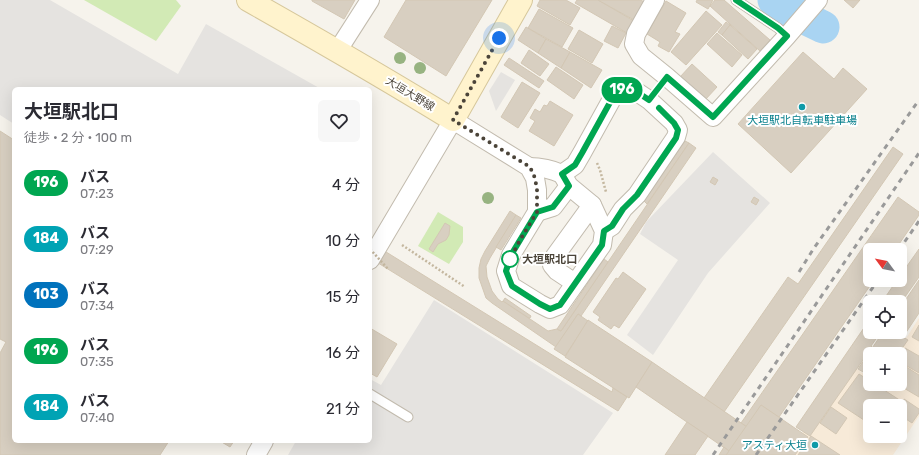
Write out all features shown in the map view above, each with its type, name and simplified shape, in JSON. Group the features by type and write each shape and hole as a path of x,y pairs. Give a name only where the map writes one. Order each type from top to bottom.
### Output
{"main road":[{"name":"大垣大野線","path":"248,0 338,50 453,120"},
{"path":"453,120 521,0"}],"street":[{"path":"338,50 370,0"},
{"path":"655,0 636,34 634,44 641,56 713,117 789,34 815,3"},
{"path":"649,100 667,77"},
{"path":"537,212 553,207 566,180 613,97 624,89 634,90 649,100 674,123 678,130 676,138 637,195 623,209 612,226 604,231"},
{"path":"372,257 453,120 530,167 549,169 600,202 604,231 602,245 560,305 550,309 540,304 512,286 506,271 511,255 537,212 537,190 535,178 530,167"},
{"path":"575,283 557,271 552,265 555,256 600,202"},
{"path":"256,455 263,443"}],"lane":[{"path":"736,0 789,34"},
{"path":"372,395 408,417"}],"path":[{"path":"592,158 597,163 600,170 600,202"},
{"path":"402,245 465,287"},
{"path":"372,251 388,269"}],"shaded area":[{"path":"0,0 50,0 178,74 206,24 317,87 12,87 12,123 0,115"},
{"path":"501,72 515,80 496,111 489,91"},
{"path":"713,152 770,203 708,273 653,355 627,335 678,260 640,234 646,222"},
{"path":"434,300 613,413 583,455 288,455 295,443 372,443 372,380 381,385"},
{"path":"919,318 919,416 907,434 907,399 863,399 863,443 901,443 893,455 787,455 850,364 863,373 863,391 907,391 907,347 900,347"}],"green space":[{"path":"84,0 176,0 181,6 156,41"},
{"path":"438,212 463,227 463,242 449,264 418,246"}],"building":[{"path":"312,0 355,0 344,19"},
{"path":"406,0 492,0 446,76 384,37"},
{"path":"540,0 566,0 580,8 570,25 537,6"},
{"path":"577,0 598,0 634,21 627,33 575,3"},
{"path":"598,0 641,0 644,2 634,20"},
{"path":"697,0 713,0 708,9 696,2"},
{"path":"715,0 724,0 770,40 760,51 710,6"},
{"path":"844,0 860,0 853,8"},
{"path":"666,1 686,13 675,32 680,34 669,52 658,46 660,42 647,34"},
{"path":"539,9 573,28 562,47 528,28"},
{"path":"706,11 722,25 686,65 671,52"},
{"path":"726,22 730,25 722,35 718,32"},
{"path":"730,25 757,49 748,59 722,35"},
{"path":"612,26 626,33 618,48 604,41"},
{"path":"526,27 546,39 538,53 518,40"},
{"path":"579,30 603,44 592,63 568,49"},
{"path":"717,33 742,55 732,67 707,44"},
{"path":"546,39 570,52 561,68 538,53"},
{"path":"529,50 549,64 540,76 521,63"},
{"path":"570,52 602,70 591,88 561,68"},
{"name":"大垣駅北自転車駐車場","path":"803,52 834,79 843,68 867,89 791,173 738,124"},
{"path":"509,58 544,81 539,88 504,65"},
{"path":"692,64 717,87 705,100 680,77"},
{"path":"556,67 583,85 574,99 547,80"},
{"path":"522,82 540,93 518,128 501,117"},
{"path":"550,101 573,115 554,146 529,131 535,121 530,118 535,109 540,112 544,105 547,106"},
{"path":"0,131 12,139 12,443 168,443 160,455 0,455 0,353 6,342 0,339"},
{"path":"685,141 689,143 647,204 644,201"},
{"path":"689,143 696,148 581,316 578,314 556,347 486,298 479,278 481,259 510,211 516,215 486,266 487,277 492,291 502,302 503,301 548,331 557,329 561,331"},
{"path":"893,147 903,154 724,412 704,398 788,277 798,284"},
{"path":"713,177 718,180 715,185 710,182"},
{"path":"754,197 759,200 756,205 751,202"},
{"path":"898,197 919,212 919,215 900,243 866,243"},
{"path":"516,215 521,218 501,250 496,247"},
{"path":"445,223 450,226 449,235 446,240 438,244 433,252 429,249"},
{"path":"372,243 612,392 613,388 627,397 618,411 372,259"},
{"path":"863,247 863,287 869,287 779,417 761,405 747,427 741,423"},
{"path":"919,249 919,277 906,295 887,295 892,287 907,287 907,266"},
{"path":"604,259 608,262 561,331 557,329"},
{"path":"623,272 646,289 619,328 614,325 611,329 598,320 600,317 593,312 616,278 618,279"},
{"path":"919,280 919,313 907,331 907,298"},
{"path":"505,298 531,316 530,318 503,301"},
{"path":"578,314 588,321 565,356 554,349"},
{"path":"588,320 652,362 629,398 565,357"},
{"path":"919,325 919,341 912,337"},
{"path":"372,329 397,344 377,377 372,374"},
{"path":"863,329 863,339 876,339 871,346 872,347 863,347 863,360 810,436 796,427"},
{"path":"878,339 908,340 903,347 873,347"},
{"path":"907,349 919,356 919,373 907,366"},
{"path":"652,362 747,427 729,451 636,387"},
{"path":"863,362 863,372 858,369"},
{"path":"907,367 919,375 919,397 907,390"},
{"path":"859,374 863,377 863,391 886,391 898,399 863,399 863,419 838,403"},
{"path":"907,401 919,409 919,413 912,423 907,420"},
{"path":"761,405 808,437 795,455 726,455"},
{"path":"831,407 847,418 836,434 820,423"},
{"path":"687,422 708,436 695,455 665,455"},
{"name":"アスティ大垣","path":"811,436 840,455 798,455"},
{"path":"223,443 233,443 230,447"},
{"path":"724,447 729,451 726,455 719,455"}],"waterway":[{"path":"774,0 792,12 823,27"}],"railway":[{"path":"799,272 814,248 919,100"},
{"path":"713,455 919,153"},
{"path":"904,243 919,221"},
{"path":"756,455 873,287"}],"bus line":[{"name":"196","path":"659,108 674,123 678,130 676,138 637,195 623,209 612,226 604,231 602,245 560,305 550,309 512,286 506,271 511,255 537,212 553,207 569,186 562,174 575,165 613,97 624,89 634,90 649,100 667,77 713,117 787,36 778,28 736,0"}],"place":[{"name":"大垣駅北自転車駐車場","path":"802,107"},
{"name":"大垣駅北口","path":"510,259"},
{"name":"アスティ大垣","path":"815,445"}],"route":[{"path":"499,38 453,120 530,167 535,178 537,190 537,212 510,259"}]}
